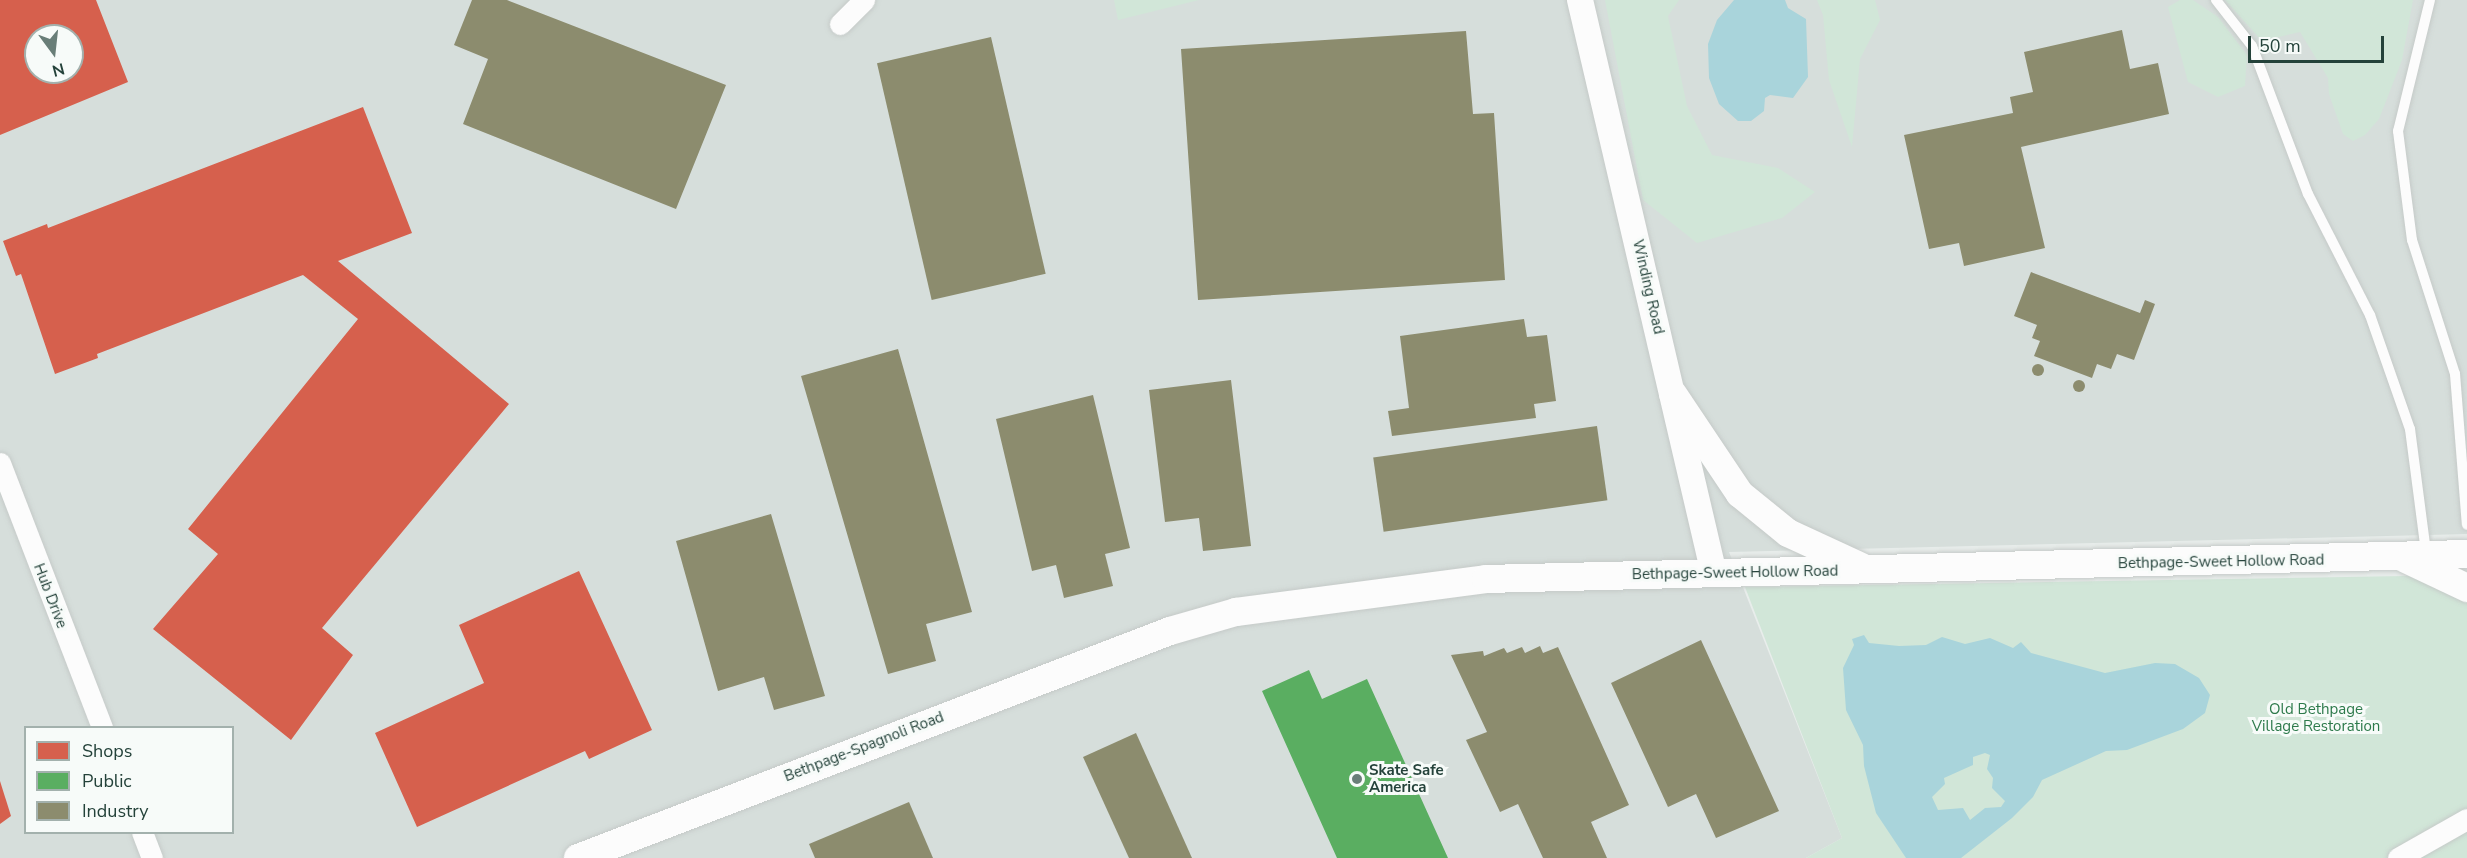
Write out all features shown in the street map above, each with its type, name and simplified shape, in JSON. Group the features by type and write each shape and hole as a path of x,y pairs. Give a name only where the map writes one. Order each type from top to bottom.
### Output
{"main road":[{"path":"1673,394 1740,494 1788,533 1869,570"},
{"name":"Bethpage-Sweet Hollow Road","path":"1019,688 1185,626 1236,612 1486,579 2467,554"},
{"path":"2414,556 2467,588"},
{"name":"Bethpage-Spagnoli Road","path":"578,858 1019,688"}],"street":[{"path":"840,24 864,0"},
{"name":"Winding Road","path":"1580,0 1714,574"},
{"name":"Hub Drive","path":"0,463 101,726"},
{"path":"2398,858 2467,819"},
{"path":"143,834 152,858"}],"lane":[{"path":"2216,0 2252,46 2308,194 2370,315 2410,429 2414,556"},
{"path":"2430,0 2398,132 2412,240 2453,363 2467,525"}],"shaded area":[{"path":"0,0 2467,0 2467,534 1729,552 1842,838 1806,858 0,858"}],"green space":[{"path":"1114,0 1199,0 1118,20"},
{"path":"1605,0 1679,0 1668,16 1687,106 1712,155 1778,168 1815,192 1782,218 1697,243 1643,200"},
{"path":"1817,0 1875,0 1880,20 1860,59 1852,147 1829,80 1823,15"},
{"path":"2180,0 2193,0 2218,17 2247,55 2245,86 2218,97 2188,82 2168,7"},
{"path":"2225,0 2413,0 2402,60 2379,119 2365,135 2353,141 2343,134 2329,94 2328,78 2300,32 2262,41"},
{"name":"Old Bethpage Village Restoration","path":"2467,575 2467,858 1806,858 1842,838 1745,587"}],"water":[{"path":"1734,0 1785,0 1788,8 1806,19 1808,77 1793,98 1770,95 1765,98 1764,111 1751,121 1738,121 1719,104 1709,78 1708,44 1717,20"},
{"path":"1864,635 1869,643 1899,646 1926,645 1942,637 1965,644 1990,638 2013,648 2021,642 2031,653 2105,673 2155,663 2175,664 2199,678 2210,695 2205,713 2183,729 2127,750 2106,751 2042,780 2033,797 2012,818 1961,858 1906,858 1876,813 1864,766 1863,745 1846,710 1843,668 1854,645 1852,639","holes":["1985,753 1990,755 1987,769 1993,778 1992,788 2005,801 2001,807 1985,808 1970,820 1963,808 1938,810 1932,797 1945,784 1944,778 1973,765 1973,757"]}],"building: Shops":[{"path":"0,0 96,0 128,82 0,135"},
{"path":"363,107 412,233 338,261 509,404 322,628 353,655 291,740 153,629 218,554 188,529 358,319 303,275 97,354 98,358 55,374 21,274 16,276 3,241 47,224 48,228"},
{"path":"579,571 652,730 589,759 585,751 417,827 375,733 484,683 459,625"},
{"path":"0,781 11,816 0,824"}],"building: Public":[{"name":"Skate Safe America","path":"1309,670 1322,699 1367,679 1448,858 1337,858 1262,691"}],"building: Industry":[{"path":"472,0 507,0 726,85 676,209 463,124 488,59 454,45"},
{"path":"2122,30 2130,69 2158,63 2169,114 2021,147 2045,248 1964,266 1959,243 1929,249 1904,135 2013,113 2010,97 2033,92 2024,52"},
{"path":"1466,31 1473,114 1494,113 1505,280 1198,300 1181,49"},
{"path":"991,37 1046,274 932,300 877,63"},
{"path":"2031,272 2140,313 2145,300 2155,304 2134,360 2117,354 2111,369 2097,364 2092,378 2034,356 2040,341 2032,338 2037,325 2014,316"},
{"path":"1524,319 1527,337 1547,335 1556,401 1534,404 1536,418 1392,436 1388,411 1409,408 1400,336"},
{"path":"898,349 972,612 926,624 936,661 888,674 801,376"},
{"path":"2038,364 2044,370 2038,376 2032,370"},
{"path":"1231,380 1251,546 1203,551 1199,518 1165,522 1149,390"},
{"path":"2079,380 2085,386 2079,392 2073,386"},
{"path":"1093,395 1130,548 1105,554 1113,586 1064,598 1056,565 1032,571 996,419"},
{"path":"1597,426 1607,500 1384,532 1373,457"},
{"path":"771,514 825,696 774,710 764,677 718,691 676,541"},
{"path":"1701,640 1779,811 1716,838 1696,794 1668,807 1611,683"},
{"path":"1540,646 1543,653 1558,647 1629,805 1591,822 1607,858 1543,858 1518,804 1500,812 1466,740 1487,732 1451,655 1483,651 1484,656 1504,648 1507,653 1522,647 1525,653"},
{"path":"1136,733 1192,858 1129,858 1083,757"},
{"path":"909,802 933,858 815,858 809,844"}],"place":[{"name":"Skate Safe America","path":"1357,779"}]}
